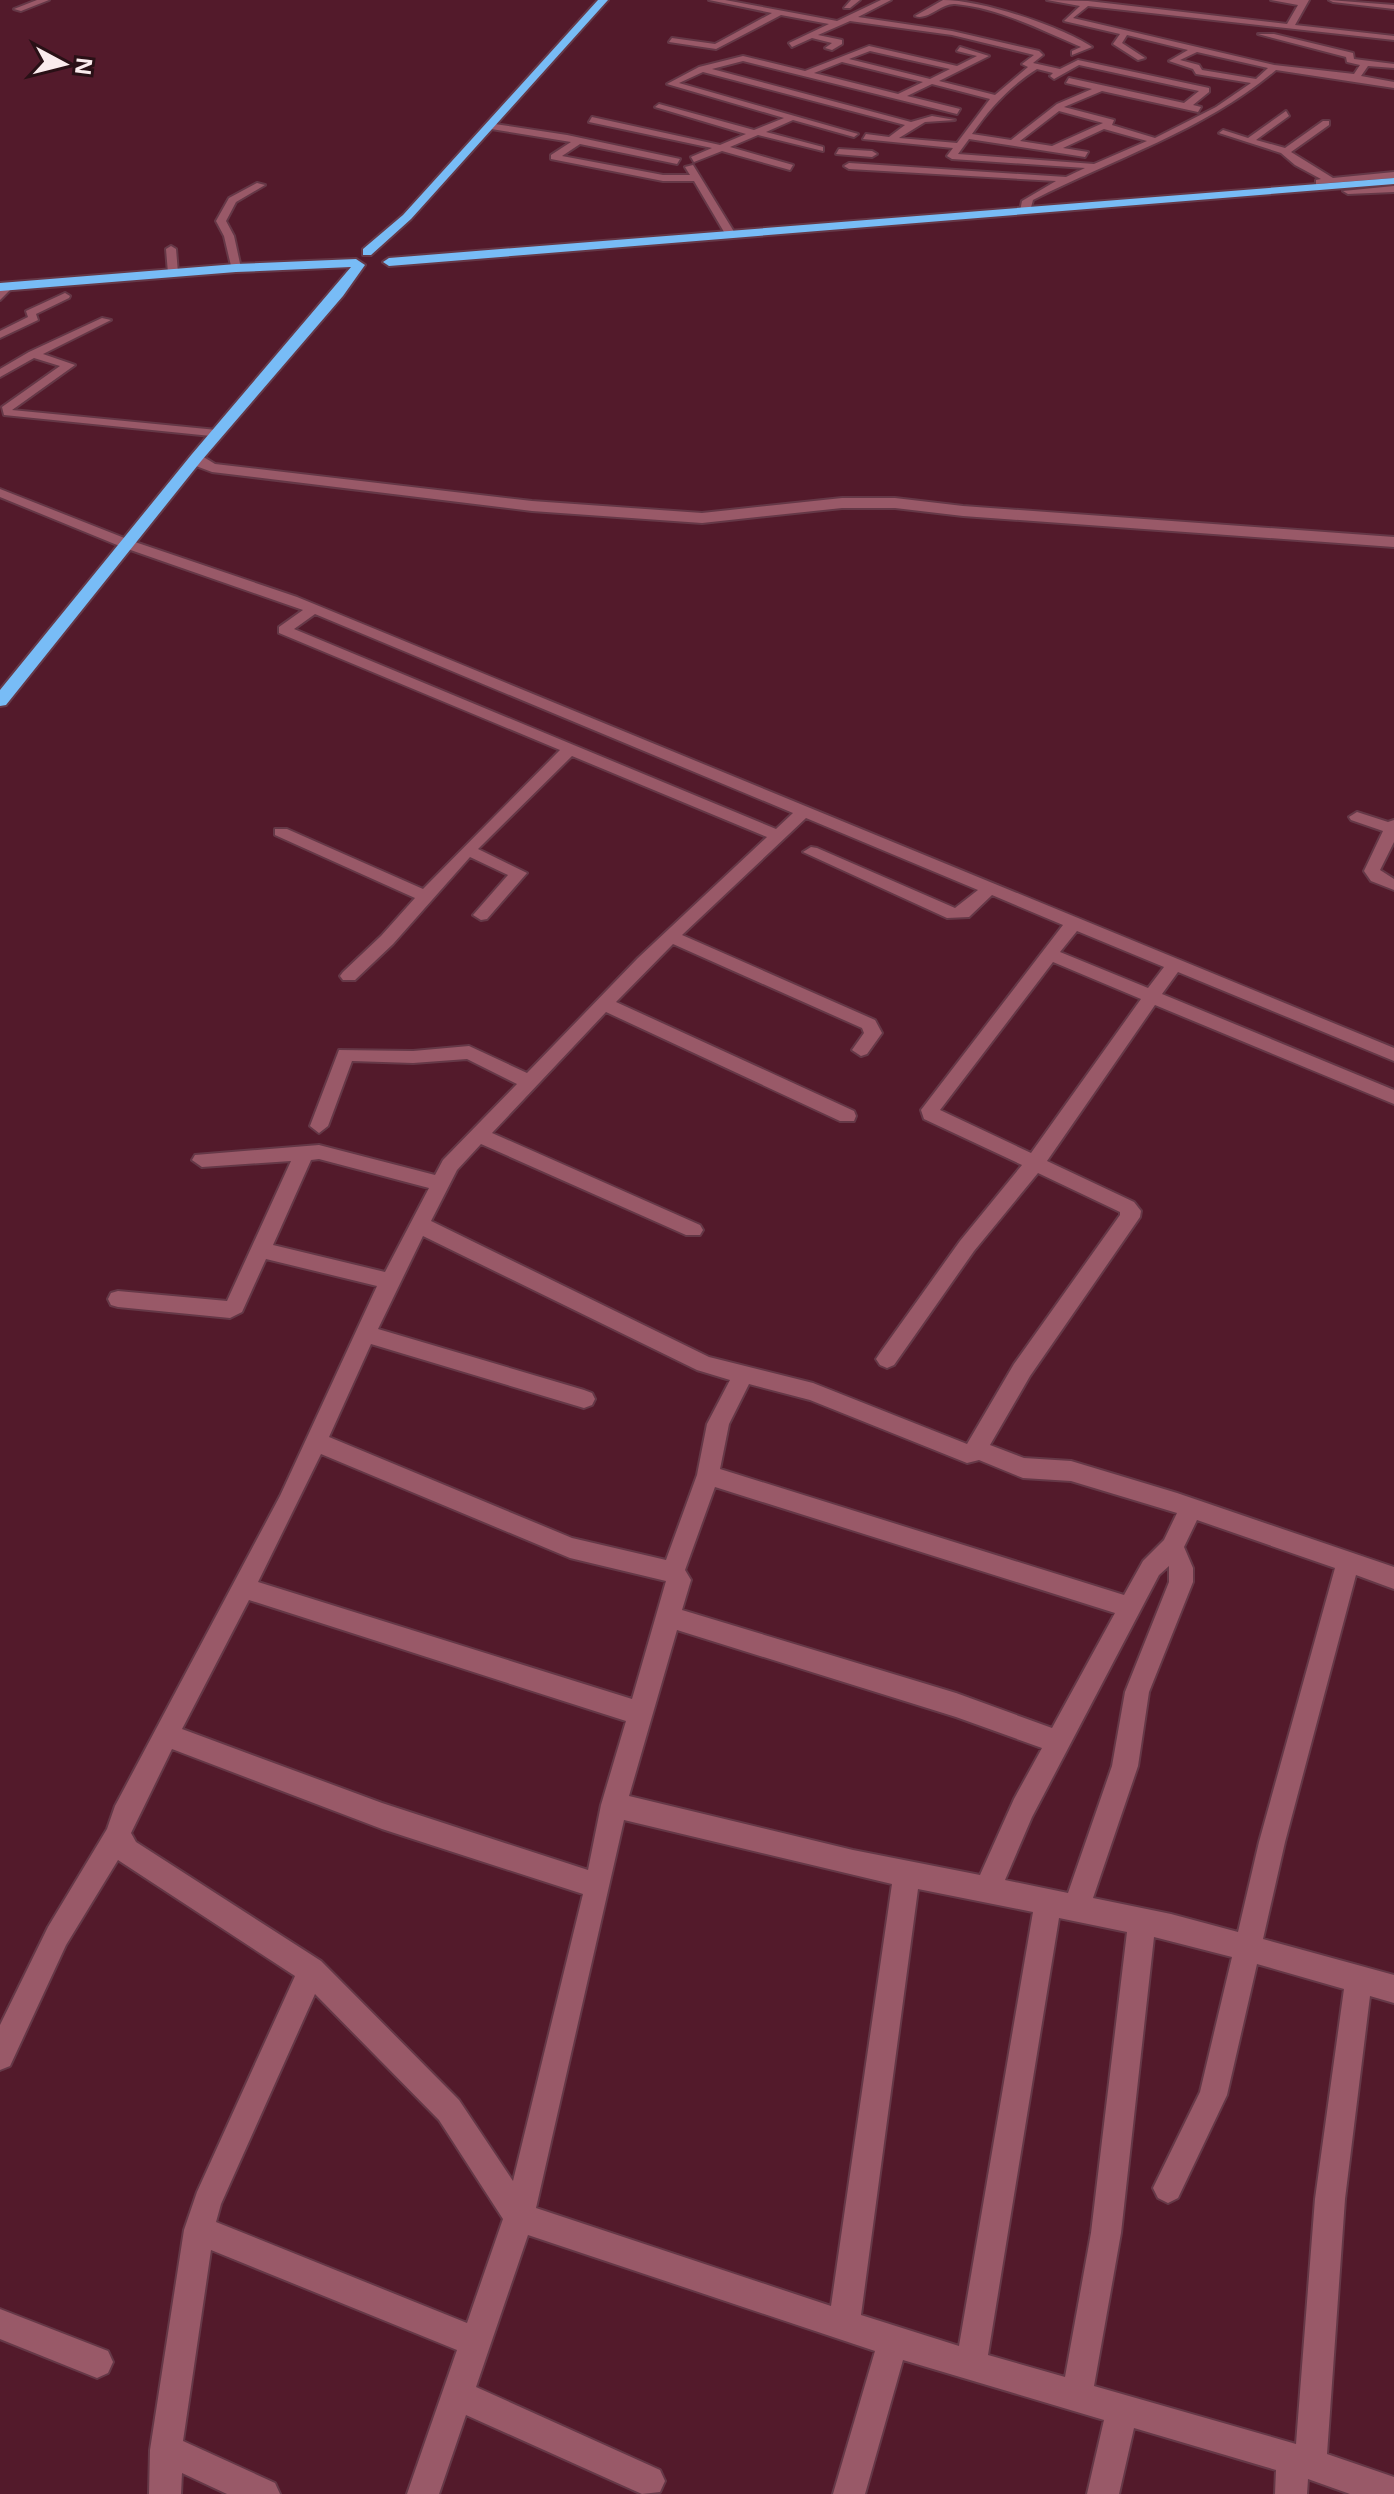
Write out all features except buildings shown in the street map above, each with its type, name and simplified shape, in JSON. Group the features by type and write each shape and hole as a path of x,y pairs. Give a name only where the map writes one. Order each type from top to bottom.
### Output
{"highway":[{"path":"0,716 3,698 197,457 339,293 360,258 407,217 603,0"},
{"path":"3,290 360,258 731,235 1394,178"},
{"path":"339,293 387,258 398,243 407,217"},
{"path":"398,243 425,252"},
{"path":"387,258 425,252 476,253"}],"street":[{"path":"18,9 45,0"},
{"path":"226,0 244,5"},
{"path":"263,5 273,0"},
{"path":"713,0 836,23"},
{"path":"847,6 856,0"},
{"path":"792,45 836,23 853,19 887,0"},
{"path":"919,16 949,0 1012,16 1088,47 1075,53"},
{"path":"1051,0 1394,38"},
{"path":"1275,0 1304,2"},
{"path":"1333,0 1394,7"},
{"path":"1083,2 1067,19 1126,30 1194,50 1275,67 1394,85"},
{"path":"1251,62 1279,37 1304,2"},
{"path":"958,12 969,5"},
{"path":"1143,19 1153,12"},
{"path":"672,40 716,47 779,13"},
{"path":"1208,15 1211,28 1279,37 1303,42 1323,52 1350,55 1350,60 1394,66"},
{"path":"1001,21 1012,16"},
{"path":"853,19 966,37 1039,54"},
{"path":"1126,30 1117,44 1141,58"},
{"path":"913,37 923,31"},
{"path":"1033,34 1044,31"},
{"path":"944,44 980,32"},
{"path":"810,35 839,42 829,48"},
{"path":"1008,46 1022,40 1048,48 1026,64 1058,74 1078,62 1206,90 1185,107"},
{"path":"771,88 869,48 960,69"},
{"path":"863,113 985,56 956,48"},
{"path":"1194,50 1173,61 1196,67 1199,72 1260,82"},
{"path":"905,56 917,51"},
{"path":"854,134 671,84 702,69 739,58 957,111"},
{"path":"840,59 997,98"},
{"path":"1356,77 1363,63"},
{"path":"952,156 997,98 1034,67"},
{"path":"1025,211 1025,203 1030,198 1065,179 1199,120 1260,82 1275,67"},
{"path":"702,69 910,124"},
{"path":"1069,81 1212,113"},
{"path":"1126,85 1153,92 1147,97"},
{"path":"1014,142 1057,108 1101,88"},
{"path":"1227,93 1240,95"},
{"path":"1102,100 1199,120"},
{"path":"488,126 677,161 679,166 826,103"},
{"path":"659,107 820,149"},
{"path":"1054,149 1111,122 1057,108"},
{"path":"1249,141 1286,114"},
{"path":"889,141 910,124 930,117 974,124"},
{"path":"592,120 790,167"},
{"path":"1286,152 1326,123"},
{"path":"1105,126 1156,141"},
{"path":"1223,133 1286,152 1303,166 1332,181"},
{"path":"966,136 1119,157"},
{"path":"866,137 958,146"},
{"path":"578,141 554,157 663,178 696,178"},
{"path":"839,152 885,154"},
{"path":"938,157 1094,167"},
{"path":"692,163 696,178 731,235"},
{"path":"849,166 1065,179"},
{"path":"1304,188 1332,181 1394,178"},
{"path":"236,268 229,236 221,221 232,200 260,185"},
{"path":"1304,188 1329,191 1394,189"},
{"path":"171,249 173,273"},
{"path":"0,335 34,318 30,313 65,296"},
{"path":"0,374 33,354 106,320"},
{"path":"13,329 64,341"},
{"path":"33,354 69,365 6,409 8,413 217,434"},
{"path":"197,457 205,466 238,471 532,506 702,518 842,503 895,503 963,511 1394,542"},
{"path":"180,478 238,471"},
{"path":"0,493 127,544 313,609 1072,925 1394,1055"},
{"path":"313,609 284,630 776,835"},
{"path":"349,976 377,950 467,850 572,752 605,730"},
{"path":"0,2056 57,1936 118,1835 124,1815 317,1442 390,1281 450,1165 671,937 802,813"},
{"path":"1357,817 1394,828 1372,871 1394,885"},
{"path":"281,832 425,896"},
{"path":"467,850 519,873 481,915"},
{"path":"811,852 953,914 963,913 988,890"},
{"path":"418,1224 704,1364 813,1392 967,1454 976,1449 1022,1370 1130,1217 1131,1211 1127,1207 935,1118 930,1110 1072,925"},
{"path":"671,937 869,1024 873,1033 861,1050"},
{"path":"1049,954 1394,1097"},
{"path":"887,1359 967,1246 1034,1164 1173,966"},
{"path":"604,1004 847,1116"},
{"path":"319,1126 345,1054 413,1057 469,1052 529,1082"},
{"path":"479,1135 693,1230"},
{"path":"202,1160 305,1151 338,1155 439,1183"},
{"path":"118,1299 230,1310 261,1250 305,1151"},
{"path":"261,1250 390,1281"},
{"path":"366,1334 584,1399"},
{"path":"673,1572 708,1475 718,1424 744,1374"},
{"path":"317,1442 570,1548 673,1572 679,1580 614,1805 598,1886 519,2217 423,2494"},
{"path":"976,1449 1023,1468 1071,1471 1191,1508 1394,1578"},
{"path":"708,1475 1130,1607"},
{"path":"987,1890 1014,1826 1130,1607 1156,1560 1172,1547 1191,1508"},
{"path":"1076,1908 1125,1766 1137,1692 1181,1582 1181,1568 1172,1547"},
{"path":"1168,2188 1213,2095 1272,1842 1348,1563"},
{"path":"243,1588 639,1713"},
{"path":"668,1616 970,1710 1058,1742"},
{"path":"166,1735 360,1808 598,1886"},
{"path":"614,1805 907,1874 1142,1921 1394,1989"},
{"path":"118,1835 127,1851 311,1971 449,2110 519,2217 893,2341 1301,2462 1394,2493"},
{"path":"844,2325 907,1874"},
{"path":"971,2365 1048,1902"},
{"path":"1077,2396 1106,2233 1142,1921"},
{"path":"165,2494 166,2450 199,2230 207,2202 311,1971"},
{"path":"1291,2494 1301,2462 1330,2199 1359,1979"},
{"path":"199,2230 476,2342"},
{"path":"0,2324 97,2362"},
{"path":"849,2494 893,2341"},
{"path":"457,2395 649,2481"},
{"path":"1103,2494 1122,2409"},
{"path":"166,2450 264,2494"}]}
